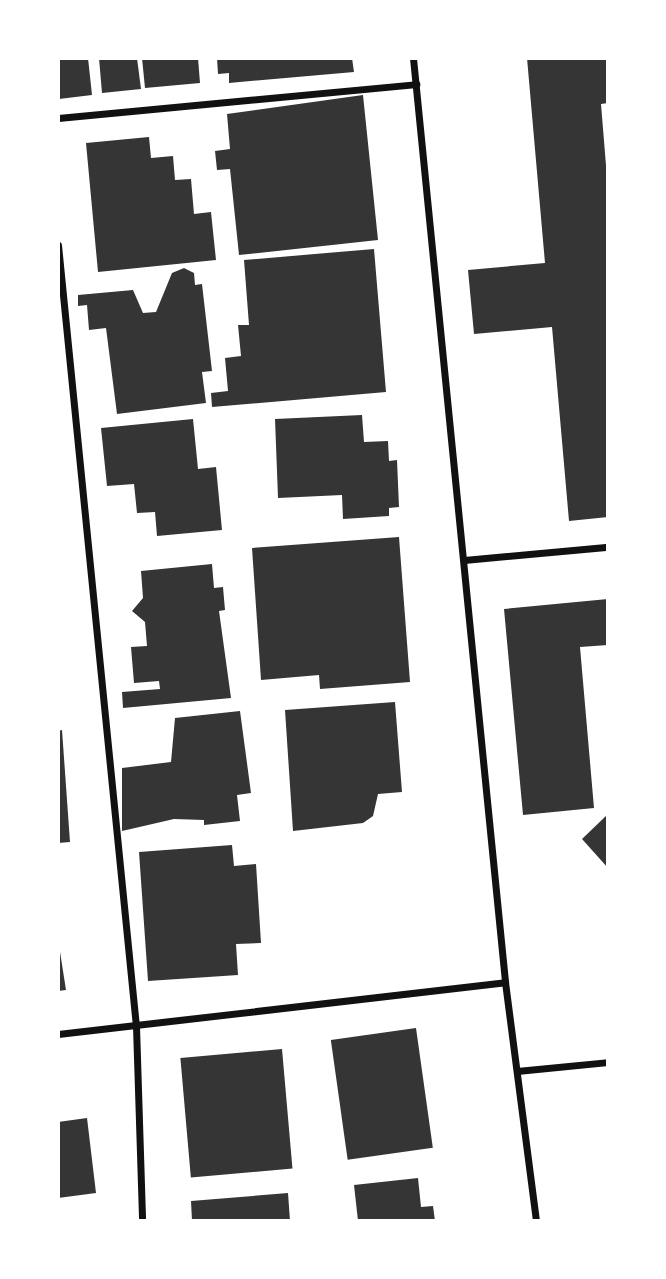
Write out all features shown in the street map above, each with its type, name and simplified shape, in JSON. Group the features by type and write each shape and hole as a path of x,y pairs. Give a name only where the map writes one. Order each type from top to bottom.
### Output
{"street":[{"path":"414,58 505,982 536,1221"},
{"path":"58,118 416,84"},
{"path":"58,245 136,1026 142,1221"},
{"path":"464,560 608,547"},
{"path":"58,1034 505,982"},
{"path":"517,1071 608,1062"}],"building":[{"path":"88,58 92,95 59,99 58,59"},
{"path":"99,58 137,58 141,89 102,93"},
{"path":"142,58 198,58 200,83 145,88"},
{"path":"217,58 352,58 354,72 229,83 229,73 218,74"},
{"path":"527,58 608,58 608,103 601,104 608,190 608,517 569,521 552,327 474,334 468,270 545,263"},
{"path":"363,95 378,240 239,255 230,169 217,170 215,151 230,149 227,114"},
{"path":"149,137 151,158 173,156 175,180 191,179 194,214 211,212 216,260 98,272 86,143"},
{"path":"374,249 386,392 212,407 211,393 228,391 225,358 241,356 238,325 249,325 244,260"},
{"path":"184,268 194,273 195,285 202,284 212,371 202,372 206,403 117,414 106,328 89,330 87,305 78,306 78,295 133,290 143,313 156,312 172,273"},
{"path":"362,415 364,442 388,441 389,461 397,460 399,507 389,508 389,516 343,519 342,495 278,498 275,419"},
{"path":"193,419 198,469 216,467 222,530 157,536 155,512 137,513 134,484 107,486 101,428"},
{"path":"399,537 410,682 320,689 319,675 261,680 252,548"},
{"path":"212,564 214,588 223,587 225,610 219,611 231,698 123,708 122,692 160,689 159,681 134,683 131,647 147,646 145,622 132,611 143,598 141,571"},
{"path":"608,599 608,645 580,647 594,808 523,815 504,609"},
{"path":"395,702 402,792 378,794 373,816 363,823 293,831 285,710"},
{"path":"240,711 251,793 237,795 240,821 204,825 204,820 174,819 122,831 122,768 171,762 175,718"},
{"path":"62,730 70,842 58,843 58,731"},
{"path":"608,814 608,868 582,839"},
{"path":"232,845 234,866 256,864 261,943 236,944 238,975 148,981 139,852"},
{"path":"58,939 66,990 58,991"},
{"path":"416,1028 433,1148 348,1160 331,1040"},
{"path":"282,1049 292,1169 191,1177 180,1058"},
{"path":"87,1118 96,1193 58,1198 58,1122"},
{"path":"418,1178 421,1207 433,1206 435,1221 358,1221 354,1185"},
{"path":"288,1193 290,1221 192,1221 191,1201"}]}
